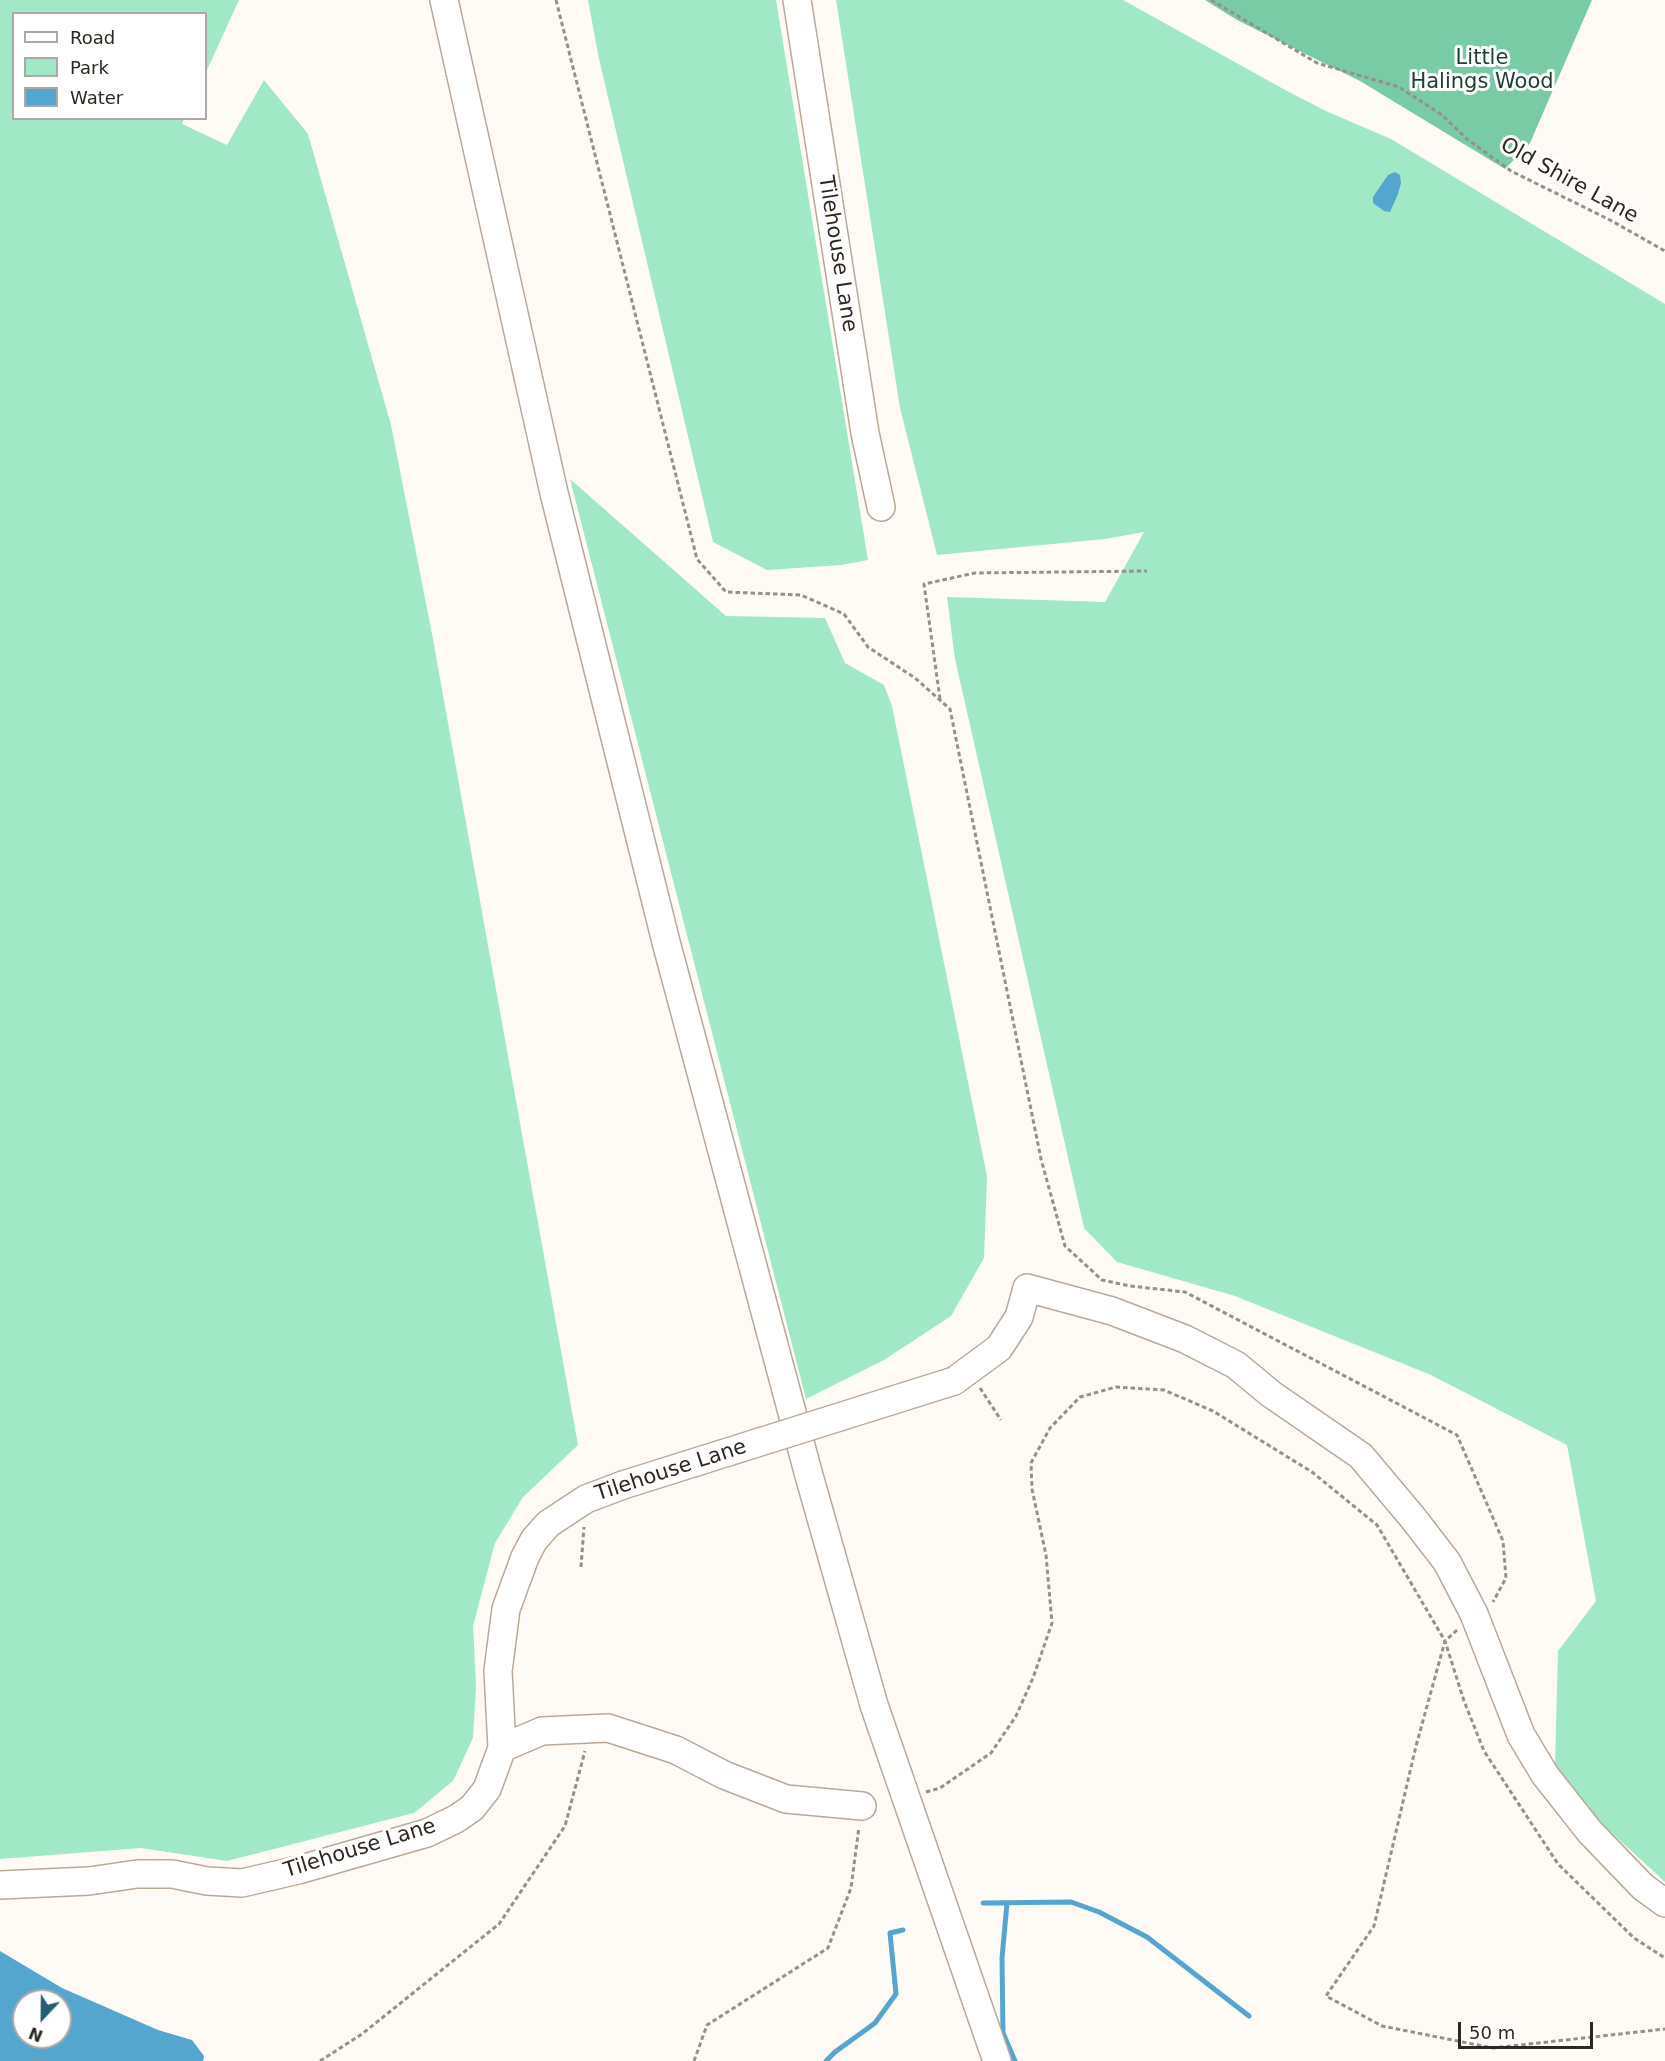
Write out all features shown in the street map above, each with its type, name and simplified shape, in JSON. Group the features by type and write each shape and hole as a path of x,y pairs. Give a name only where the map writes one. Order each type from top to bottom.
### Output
{"street":[{"path":"444,0 554,493 666,942 814,1494 874,1705 998,2061"},
{"name":"Tilehouse Lane","path":"797,0 865,433 881,507"},
{"name":"Tilehouse Lane","path":"0,1885 89,1881 137,1874 172,1874 207,1881 242,1883 427,1833 456,1819 472,1808 487,1789 502,1748 498,1671 506,1609 525,1557 534,1540 548,1524 586,1499 623,1485 961,1376 999,1348 1018,1317 1027,1288 1112,1311 1185,1339 1236,1365 1271,1394 1361,1456 1447,1562 1474,1614 1521,1735 1545,1775 1590,1832 1643,1887 1665,1903"},
{"path":"502,1748 542,1731 608,1728 676,1750 724,1775 786,1799 862,1806"}],"path":[{"path":"556,0 697,559 726,592 801,595 844,614 868,647 915,678 950,709 1041,1159 1065,1246 1102,1280 1130,1286 1185,1292 1457,1435 1503,1541 1506,1578"},
{"name":"Old Shire Lane","path":"1211,0 1317,63 1400,87 1442,115 1467,139 1510,171 1610,220 1665,251"},
{"path":"940,701 924,584 975,573 1147,572"},
{"path":"961,1376 1001,1420"},
{"path":"907,1798 940,1788 991,1754 1016,1716 1029,1688 1052,1623 1046,1556 1032,1489 1031,1463 1050,1428 1080,1397 1116,1387 1164,1390 1213,1411 1312,1472 1377,1525 1445,1641 1464,1701 1484,1751 1558,1864 1634,1938 1665,1958"},
{"path":"581,1567 586,1499"},
{"path":"1445,1641 1416,1746 1374,1926 1326,1996 1382,2026 1493,2048 1665,2029"},
{"path":"320,2061 362,2034 499,1924 566,1826 591,1728"},
{"path":"694,2061 707,2025 828,1948 851,1888 862,1806"}],"green space":[{"path":"0,0 239,0 207,70 207,12 12,12 12,120 184,120 182,124 227,145 264,80 308,134 391,425 432,634 578,1445 523,1497 495,1543 473,1626 476,1686 473,1738 453,1781 414,1813 227,1861 141,1848 0,1859"},
{"path":"588,0 776,0 868,560 841,565 767,570 713,542 599,59"},
{"path":"836,0 1123,0 1287,91 1326,111 1391,139 1665,304 1665,1882 1601,1823 1555,1765 1558,1651 1596,1601 1567,1445 1431,1375 1235,1296 1117,1262 1084,1228 955,659 947,597 1105,602 1144,532 1105,539 937,555 900,408"},
{"name":"Little Halings Wood","path":"1205,0 1592,0 1530,143 1505,169 1360,81 1237,20"},
{"path":"570,479 726,616 825,618 845,663 884,685 892,706 987,1176 984,1258 951,1316 884,1360 806,1399"}],"water":[{"path":"1395,172 1400,175 1401,183 1398,194 1390,212 1384,211 1373,203 1373,197 1388,175"},
{"path":"0,1951 64,1989 12,1989 12,2049 72,2049 72,1992 158,2030 192,2040 204,2056 203,2061 0,2061"}],"waterway":[{"path":"983,1903 1071,1902 1099,1912 1147,1937 1249,2016"},
{"path":"1007,1903 1002,1958 1003,2033 1015,2061"},
{"path":"826,2061 875,2023 896,1994 890,1933 903,1930"}]}
